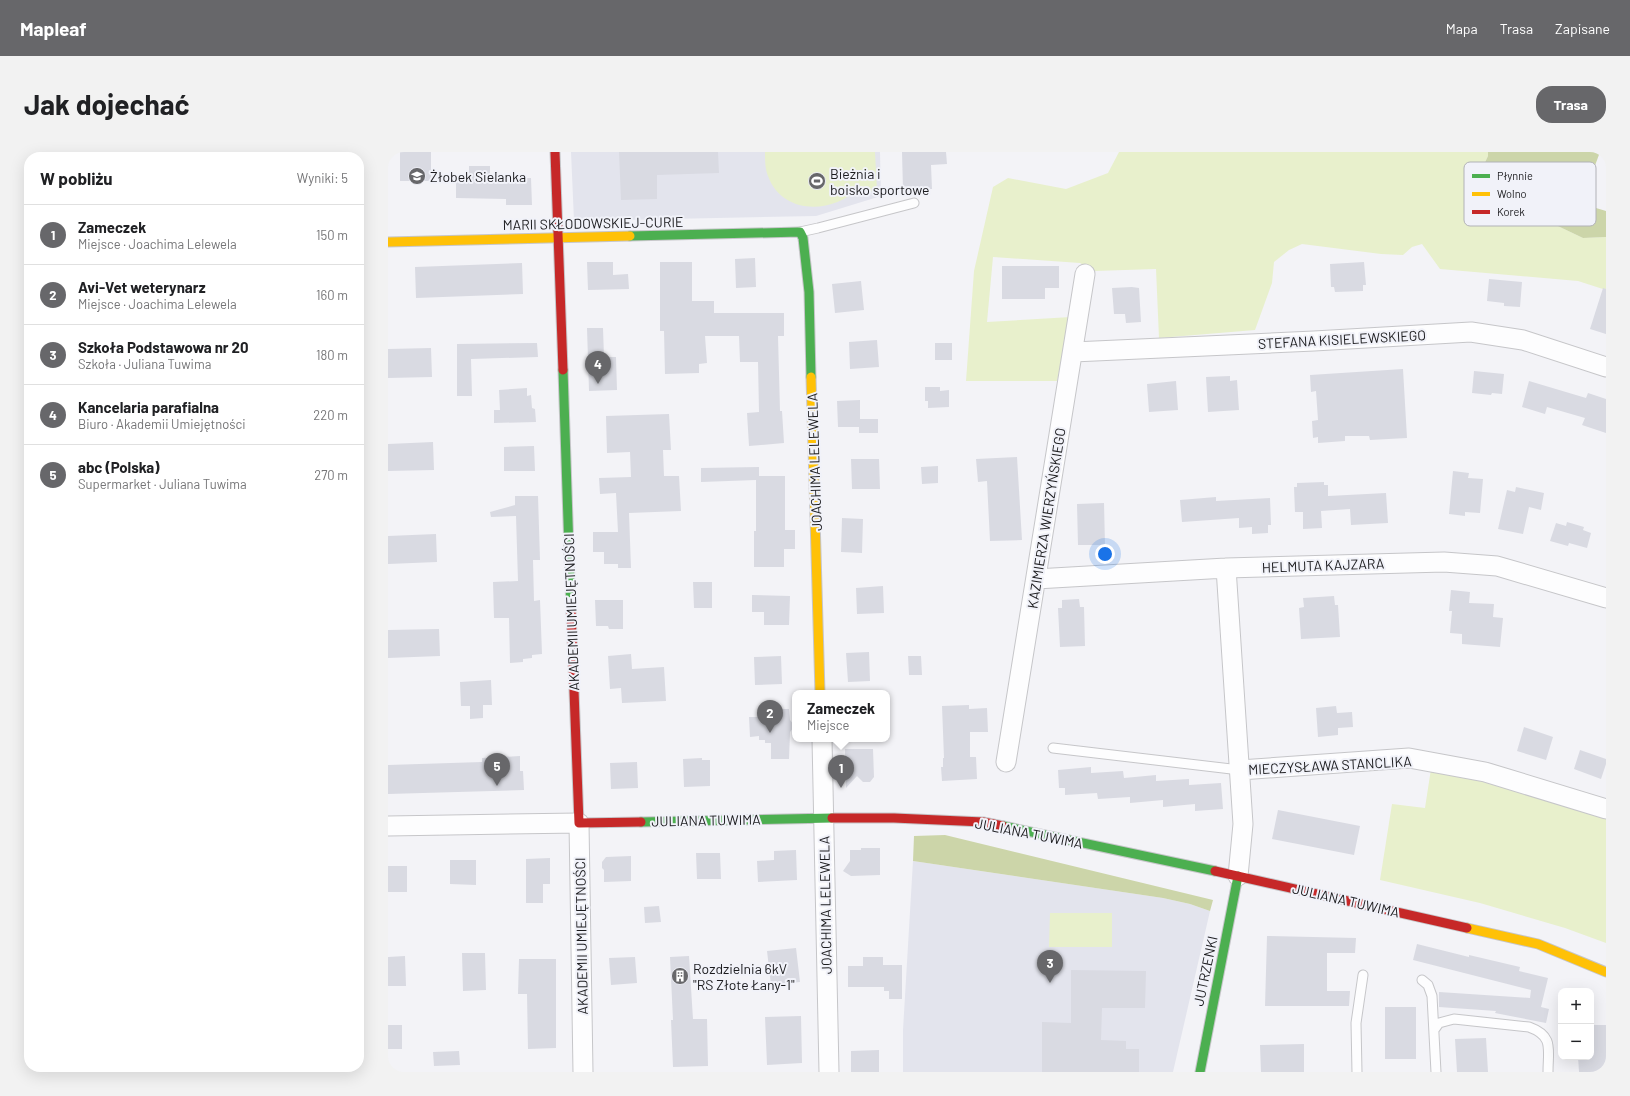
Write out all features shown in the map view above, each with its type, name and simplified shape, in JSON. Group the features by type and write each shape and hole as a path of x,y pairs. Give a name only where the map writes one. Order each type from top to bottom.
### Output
{"street":[{"name":"AKADEMII UMIEJĘTNOŚCI","path":"555,152 579,822 583,1072"},
{"name":"MARII SKŁODOWSKIEJ-CURIE","path":"388,242 800,232"},
{"name":"JOACHIMA LELEWELA","path":"800,232 803,238 809,292 820,690"},
{"name":"KAZIMIERZA WIERZYŃSKIEGO","path":"1006,762 1085,274"},
{"name":"STEFANA KISIELEWSKIEGO","path":"1073,352 1306,342 1471,332 1523,340 1606,367"},
{"name":"HELMUTA KAJZARA","path":"1036,579 1226,568 1444,562 1497,566 1606,598"},
{"name":"MIECZYSŁAWA STANCLIKA","path":"1226,568 1243,824 1238,876"},
{"name":"JOACHIMA LELEWELA","path":"822,742 829,1072"},
{"name":"MIECZYSŁAWA STANCLIKA","path":"1240,770 1409,758 1485,772 1606,809"},
{"name":"JULIANA TUWIMA","path":"388,826 823,818 894,818 984,822 1238,876 1538,944 1606,972"},
{"name":"JUTRZENKI","path":"1200,1072 1238,876"}],"lane":[{"path":"800,232 914,204"},
{"path":"1053,748 1240,770"},
{"path":"1357,1072 1356,1024 1363,974"},
{"path":"1422,980 1428,984 1431,989 1436,1072"},
{"path":"1434,1030 1439,1023 1454,1019 1521,1026 1539,1031 1545,1036 1548,1043 1548,1072"}],"shaded area":[{"path":"571,152 880,152 881,196 816,216 574,221"},
{"path":"913,861 1163,898 1190,904 1210,911 1173,1072 903,1072 903,1030"}],"green space":[{"name":"Bieżnia i boisko sportowe","path":"765,152 875,152 877,191 858,192 858,189 835,203 822,206 796,204 784,198 775,189 767,173"},
{"path":"1119,152 1488,152 1485,162 1464,162 1464,226 1558,226 1583,238 1606,237 1606,290 1578,281 1440,269 1422,244 1412,247 1403,255 1381,254 1302,244 1289,250 1274,262 1272,283 1255,330 1159,338 1156,269 1094,271 1080,263 993,257 987,322 1071,317 1057,381 966,381 974,271 993,187 1008,178 1066,189 1108,173"},
{"path":"1488,152 1600,152 1596,163 1485,162"},
{"path":"1596,208 1606,211 1606,237 1583,238 1558,226 1596,226"},
{"path":"1431,769 1487,783 1606,818 1606,943 1565,928 1480,903 1380,880 1392,804 1425,808"},
{"path":"945,835 1213,900 1210,911 1190,904 1163,898 913,861 914,836"},
{"path":"1050,913 1112,913 1112,947 1049,947"}],"building":[{"path":"400,152 431,152 431,181 400,181"},
{"path":"619,152 718,152 719,173 657,175 657,199 621,200"},
{"path":"902,152 946,152 947,164 931,165 932,189 903,190"},
{"path":"469,166 490,166 490,178 531,178 532,205 506,205 506,199 456,198 456,179 463,179 463,175 469,175"},
{"path":"755,258 756,287 736,288 735,259"},
{"path":"587,262 613,262 613,275 628,274 629,289 588,290"},
{"path":"660,262 692,262 692,301 714,301 714,313 784,313 784,336 778,336 780,411 782,411 784,443 749,446 747,413 759,412 758,362 740,362 739,336 705,336 707,363 699,364 699,373 665,374 664,331 660,331"},
{"path":"1364,262 1366,285 1363,285 1363,291 1335,292 1334,287 1331,287 1330,264"},
{"path":"522,263 523,294 416,298 415,267"},
{"path":"1002,266 1059,266 1059,288 1045,288 1045,299 1002,299"},
{"path":"1489,279 1522,282 1520,307 1504,306 1504,303 1487,301"},
{"path":"861,281 864,310 835,313 832,284"},
{"path":"1112,288 1139,288 1141,322 1126,323 1125,314 1114,314"},
{"path":"1603,288 1606,289 1606,334 1590,329"},
{"path":"587,328 603,328 604,357 616,357 617,390 589,391"},
{"path":"877,340 879,367 850,369 849,342"},
{"path":"537,343 538,357 471,359 472,396 457,396 457,344"},
{"path":"935,343 952,343 952,360 935,360"},
{"path":"431,348 432,377 388,378 388,349"},
{"path":"1403,369 1407,438 1370,440 1369,436 1345,436 1345,441 1318,443 1318,437 1313,438 1312,421 1318,420 1316,391 1311,392 1310,375"},
{"path":"1474,371 1504,374 1502,394 1492,393 1491,395 1472,393"},
{"path":"1230,376 1230,381 1237,380 1239,410 1208,412 1206,377"},
{"path":"1176,381 1178,410 1149,412 1147,384"},
{"path":"1529,381 1586,398 1588,393 1606,399 1606,433 1582,425 1585,418 1547,407 1545,414 1522,407"},
{"path":"925,387 940,387 940,391 949,390 949,407 928,408 928,401 925,401"},
{"path":"527,388 527,396 531,395 532,408 535,409 536,422 494,423 494,410 500,410 499,390"},
{"path":"860,400 860,419 878,419 878,433 859,433 859,427 838,427 837,401"},
{"path":"669,414 671,450 663,450 664,476 679,476 681,511 629,513 631,568 618,568 618,564 604,564 604,552 593,552 593,532 618,532 616,493 600,494 599,478 631,477 630,452 607,453 606,416"},
{"path":"433,442 434,470 388,471 388,444"},
{"path":"534,446 535,471 504,471 504,447"},
{"path":"1017,457 1022,540 990,541 987,481 978,482 976,459"},
{"path":"851,459 879,459 880,489 852,489"},
{"path":"938,466 938,483 922,484 921,467"},
{"path":"759,467 759,476 785,476 785,530 795,530 795,549 784,549 784,567 754,567 756,480 701,482 701,468"},
{"path":"1453,471 1469,473 1468,478 1483,479 1480,513 1465,512 1465,516 1449,514"},
{"path":"1324,482 1324,485 1328,485 1328,496 1386,493 1388,523 1351,525 1350,509 1321,511 1322,528 1303,529 1303,512 1295,512 1294,487 1297,487 1297,483"},
{"path":"1516,487 1544,493 1541,510 1529,507 1523,534 1498,529 1507,490 1515,492"},
{"path":"515,496 538,496 540,560 533,560 534,601 540,600 542,654 532,655 532,658 523,659 523,662 510,663 509,618 494,618 493,582 518,581 516,516 491,517 490,512 515,505"},
{"path":"1216,497 1216,501 1270,498 1271,525 1268,525 1268,533 1252,534 1252,527 1239,528 1239,518 1182,522 1180,500"},
{"path":"1104,503 1105,545 1078,545 1077,504"},
{"path":"842,518 863,519 862,553 841,552"},
{"path":"1567,522 1584,527 1583,530 1591,533 1587,548 1569,543 1568,546 1550,541 1556,523 1566,526"},
{"path":"436,534 437,562 388,564 388,536"},
{"path":"693,582 712,582 712,608 694,608"},
{"path":"883,586 884,613 857,614 856,588"},
{"path":"1451,590 1470,592 1469,603 1494,604 1493,617 1503,618 1500,647 1462,644 1462,634 1450,633 1452,611 1449,611"},
{"path":"752,595 790,596 789,625 764,625 764,612 752,612"},
{"path":"1334,596 1335,605 1338,605 1340,637 1301,639 1299,608 1304,607 1303,598"},
{"path":"1079,599 1080,607 1084,607 1085,646 1060,647 1058,608 1062,608 1062,600"},
{"path":"595,600 623,600 623,629 609,629 608,626 596,626"},
{"path":"439,629 440,656 388,658 388,630"},
{"path":"869,652 870,681 848,682 846,653"},
{"path":"631,654 632,669 664,667 666,701 622,703 621,688 610,689 608,656"},
{"path":"781,656 782,684 755,685 754,657"},
{"path":"908,656 921,656 922,675 909,675"},
{"path":"491,680 492,705 483,705 483,718 470,719 470,706 461,706 460,682"},
{"path":"969,705 969,709 987,708 988,732 970,732 970,757 976,757 977,779 942,781 941,767 943,767 944,758 942,706"},
{"path":"1336,706 1337,713 1352,712 1353,727 1338,728 1338,735 1318,737 1316,708"},
{"path":"765,709 789,709 792,730 790,732 789,759 771,759 771,743 765,743 765,740 759,740 759,736 750,737 749,717 759,717 759,713 765,713"},
{"path":"1524,727 1553,737 1546,760 1517,751"},
{"path":"845,749 873,749 874,777 870,782 863,782 857,776 846,788"},
{"path":"1580,750 1606,759 1606,764 1601,779 1574,769"},
{"path":"520,756 520,771 523,771 524,790 388,794 388,765 482,762 482,758"},
{"path":"702,758 702,760 710,760 710,786 684,787 683,759"},
{"path":"637,762 638,788 611,789 610,763"},
{"path":"1091,767 1091,773 1123,771 1124,778 1156,775 1156,781 1189,779 1189,785 1221,783 1223,809 1195,811 1195,804 1163,807 1163,800 1130,803 1130,797 1098,799 1097,793 1065,795 1065,788 1059,788 1058,770"},
{"path":"1278,810 1360,826 1354,855 1272,839"},
{"path":"861,848 880,848 880,875 851,876 843,871 850,861 850,850 861,850"},
{"path":"796,850 797,880 758,882 757,861 774,860 774,851"},
{"path":"696,853 720,853 721,879 697,879"},
{"path":"631,856 631,881 604,882 602,862 606,857"},
{"path":"550,858 550,884 543,884 543,903 526,903 526,859"},
{"path":"450,860 476,860 476,885 450,884"},
{"path":"388,866 407,866 407,892 388,892"},
{"path":"659,906 661,922 645,923 644,907"},
{"path":"1267,936 1356,938 1355,953 1327,953 1327,991 1350,991 1349,1006 1265,1006"},
{"path":"1417,944 1469,957 1469,955 1520,967 1519,971 1548,978 1541,1007 1549,1009 1546,1023 1495,1013 1496,1011 1439,1007 1439,992 1530,998 1531,990 1413,960"},
{"path":"796,948 800,982 771,985 767,951"},
{"path":"462,953 485,953 486,990 463,991"},
{"path":"405,956 406,986 388,986 388,957"},
{"path":"689,956 693,1019 707,1019 708,1066 673,1067 671,1020 673,1020 670,957"},
{"path":"635,957 637,983 611,985 609,958"},
{"path":"863,957 883,957 883,965 902,965 902,999 889,999 889,991 884,991 884,987 848,987 848,966 863,966"},
{"path":"519,959 556,959 556,1048 528,1049 527,994 518,994"},
{"path":"1071,970 1146,971 1145,1008 1102,1008 1101,1040 1126,1041 1126,1049 1139,1049 1139,1072 1042,1072 1042,1022 1071,1023"},
{"path":"1385,1007 1416,1007 1416,1059 1385,1059"},
{"path":"801,1016 802,1063 767,1065 765,1017"},
{"path":"388,1025 402,1025 402,1049 388,1049"},
{"path":"1594,1025 1606,1025 1606,1072 1579,1072 1578,1060 1594,1060"},
{"path":"1486,1038 1488,1072 1457,1072 1455,1039"},
{"path":"1304,1044 1304,1072 1261,1072 1260,1045"},
{"path":"879,1050 879,1072 851,1072 851,1051"},
{"path":"459,1051 460,1065 434,1066 433,1052"}],"traffic: fast":[{"path":"630,236 800,232 803,238 809,292 811,377"},
{"path":"563,370 571,611"},
{"path":"641,822 832,818"},
{"path":"1003,826 1215,871"},
{"path":"1200,1072 1238,876"}],"traffic: slow":[{"path":"388,242 630,236"},
{"path":"811,377 820,690"},
{"path":"1467,928 1538,944 1606,972"}],"traffic: jam":[{"path":"555,152 563,370"},
{"path":"571,611 579,823 641,822"},
{"path":"832,818 894,818 983,822 1003,826"},
{"path":"1215,871 1467,928"}],"place":[{"name":"Żłobek Sielanka","path":"417,176"},
{"name":"Bieżnia i boisko sportowe","path":"817,181"},
{"name":"Kancelaria parafialna","path":"598,384"},
{"name":"Avi-Vet weterynarz","path":"770,733"},
{"name":"abc (Polska)","path":"497,786"},
{"name":"Zameczek","path":"841,788"},
{"name":"Rozdzielnia 6kV \"RS Złote Łany-1\"","path":"680,976"},
{"name":"Szkoła Podstawowa nr 20","path":"1050,983"}]}
